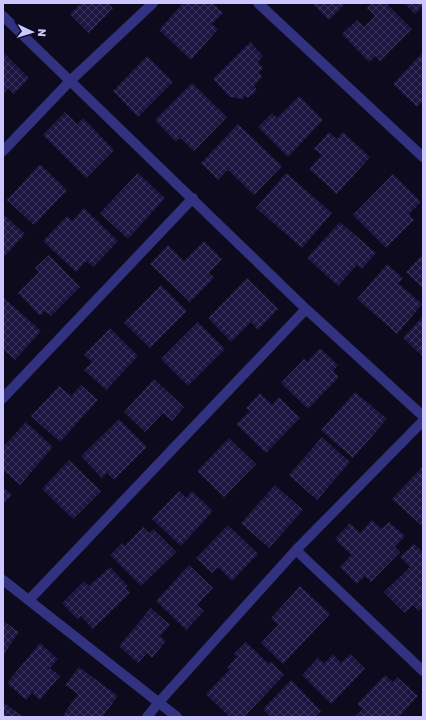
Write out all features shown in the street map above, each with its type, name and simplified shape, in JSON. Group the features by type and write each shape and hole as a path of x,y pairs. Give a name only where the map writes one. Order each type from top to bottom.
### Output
{"street":[{"path":"3,151 70,81 153,3"},
{"path":"258,3 423,157"},
{"path":"3,16 306,309 423,416"},
{"path":"3,398 192,198"},
{"path":"29,600 306,309"},
{"path":"147,717 296,550 423,421"},
{"path":"296,550 423,671"},
{"path":"3,580 177,717"}],"building":[{"path":"81,3 107,3 113,8 89,33 70,14"},
{"path":"183,3 212,3 223,13 212,24 218,29 191,60 159,30"},
{"path":"312,3 346,3 329,20"},
{"path":"372,3 386,3 412,29 380,61 376,56 369,62 342,34 357,20 364,27 375,16 367,8"},
{"path":"404,3 423,3 423,6 415,14"},
{"path":"250,42 263,56 258,62 263,68 259,73 262,77 254,86 257,90 248,98 245,96 242,99 230,97 213,79"},
{"path":"3,52 29,78 14,94 8,88 3,94"},
{"path":"423,52 423,101 417,107 393,84"},
{"path":"147,56 173,82 138,117 113,91"},
{"path":"192,83 227,117 194,151 180,138 176,142 155,120"},
{"path":"299,96 323,120 288,157 258,127 272,113 277,118"},
{"path":"65,112 77,124 83,118 114,150 86,178 43,135"},
{"path":"238,124 282,166 254,195 228,170 218,180 201,163"},
{"path":"329,132 337,139 343,132 370,157 337,194 309,169 322,155 314,149"},
{"path":"40,164 67,190 34,225 7,200"},
{"path":"138,173 165,198 128,239 100,213"},
{"path":"286,173 332,213 302,248 256,208"},
{"path":"393,174 421,202 409,214 414,220 386,248 353,215"},
{"path":"84,208 118,241 93,267 86,261 76,272 43,241 67,216 72,221"},
{"path":"3,214 25,234 3,258"},
{"path":"340,222 376,253 362,269 357,265 338,286 307,258"},
{"path":"204,241 222,259 209,273 214,278 190,302 150,264 168,245 184,261"},
{"path":"423,254 423,288 406,272"},
{"path":"49,255 80,287 51,316 45,311 40,316 18,293 39,272 35,268"},
{"path":"387,264 403,278 398,283 422,304 397,334 357,299"},
{"path":"247,278 278,309 258,330 251,322 231,342 208,318"},
{"path":"161,285 187,311 150,348 124,323"},
{"path":"3,297 41,331 15,360 3,349"},
{"path":"423,316 423,357 403,338"},
{"path":"198,322 225,349 188,386 161,359"},
{"path":"110,328 138,356 106,390 84,370 92,362 84,355"},
{"path":"320,348 338,365 333,371 339,377 308,409 281,383 304,359 307,362"},
{"path":"154,379 184,407 172,421 163,413 145,432 124,412"},
{"path":"81,385 98,400 60,442 31,416 59,386 71,396"},
{"path":"355,392 387,419 353,458 321,430"},
{"path":"260,393 272,405 279,397 300,418 266,453 236,424 250,411 246,408"},
{"path":"119,419 147,447 114,480 107,473 102,478 81,456"},
{"path":"26,422 53,447 20,485 3,470 3,447"},
{"path":"322,437 350,462 317,500 289,475"},
{"path":"229,438 256,464 224,497 197,471"},
{"path":"69,460 101,491 73,519 42,489"},
{"path":"423,466 423,523 421,525 392,499"},
{"path":"275,485 303,510 269,548 241,523"},
{"path":"3,487 12,495 3,504"},
{"path":"179,491 186,498 192,491 213,511 181,546 152,519"},
{"path":"372,520 382,529 389,522 405,536 395,547 400,552 371,582 365,576 357,584 340,567 351,555 335,539 350,523 360,533"},
{"path":"228,525 258,554 232,581 218,567 212,573 196,558"},
{"path":"143,527 149,533 153,529 176,552 141,586 110,555 122,543 125,546"},
{"path":"414,544 423,552 423,607 419,611 413,605 405,613 384,592 410,567 400,557"},
{"path":"189,565 213,588 197,605 204,611 186,630 156,601"},
{"path":"110,567 128,586 126,589 130,593 93,629 81,616 77,619 62,603 84,581 89,586"},
{"path":"300,586 330,614 283,664 261,643 278,625 271,618"},
{"path":"151,608 170,625 160,636 166,641 152,658 147,653 138,663 119,646"},
{"path":"3,621 19,632 3,655"},
{"path":"246,642 269,664 271,662 284,675 244,717 230,717 206,694 230,669 227,667 237,657 234,654"},
{"path":"40,643 58,659 50,668 60,676 40,700 32,693 26,700 7,683"},
{"path":"333,654 341,663 350,654 365,669 331,704 302,675 318,658 324,663"},
{"path":"79,667 118,696 102,717 62,717 78,694 65,685"},
{"path":"385,675 393,682 397,677 418,696 399,717 355,717 363,709 357,704"},
{"path":"291,680 321,711 315,717 271,717 263,709"},
{"path":"3,702 23,717 3,717"}]}
